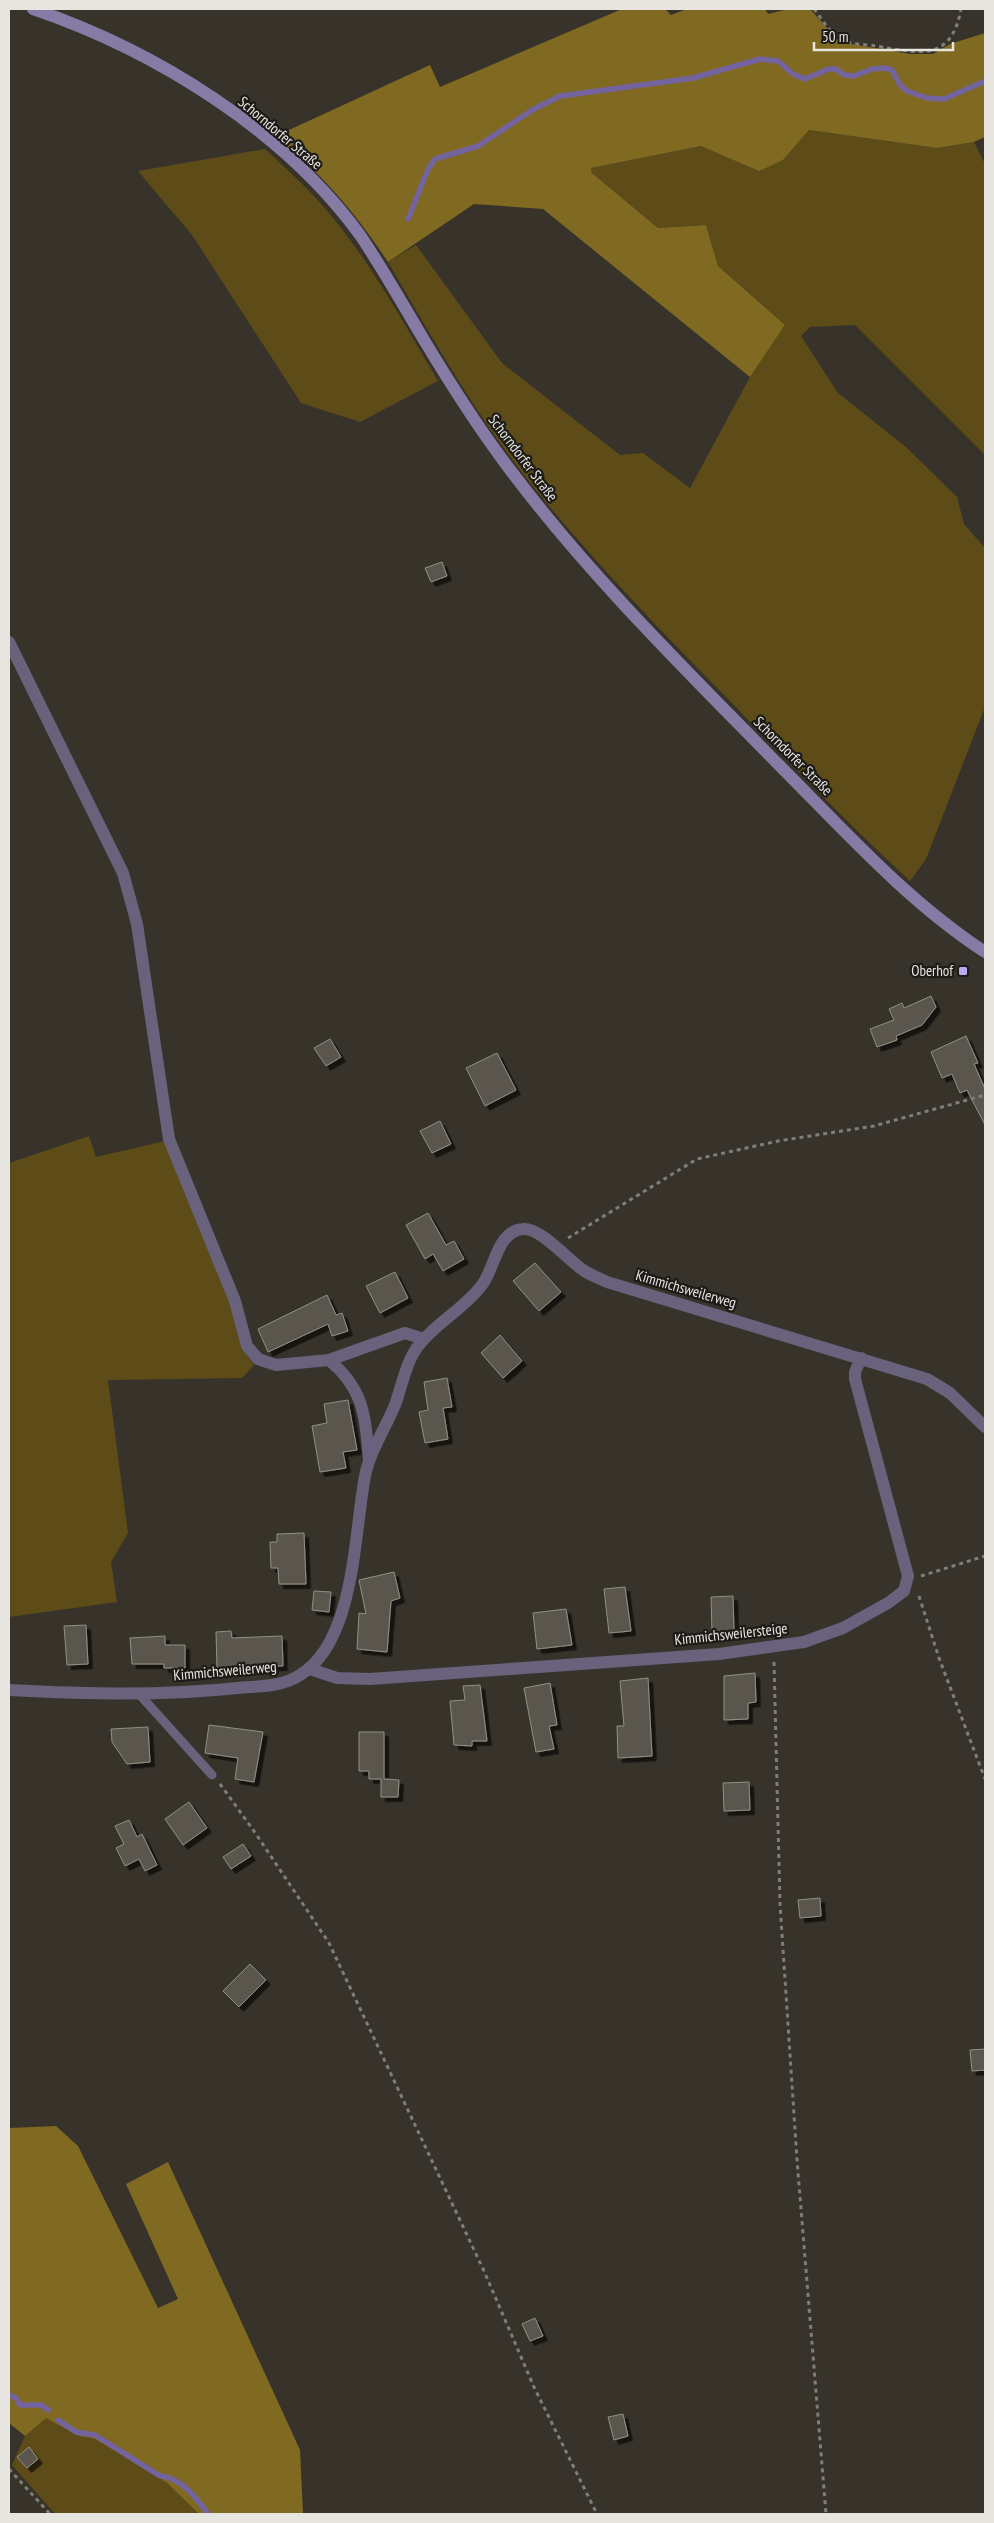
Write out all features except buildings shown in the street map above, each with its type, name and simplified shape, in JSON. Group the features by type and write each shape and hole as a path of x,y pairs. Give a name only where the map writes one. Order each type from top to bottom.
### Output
{"main road":[{"name":"Schorndorfer Straße","path":"33,9 106,38 185,81 253,129 309,176 334,203 361,237 464,407 492,446 581,556 728,712 865,851 920,903 985,952"}],"street":[{"path":"9,642 122,873 137,924 168,1138 176,1162 225,1276 238,1311 247,1346 258,1359 276,1365 329,1360 405,1333 424,1340"},
{"name":"Kimmichsweilerweg","path":"9,1690 140,1694 274,1685 292,1680 310,1669 325,1653 341,1617 369,1460 395,1405 414,1352 424,1340 481,1286 502,1244 513,1232 523,1229 534,1230 582,1270 607,1282 906,1371 935,1382 958,1399 985,1426"},
{"path":"861,1358 855,1372 855,1379 908,1581"},
{"name":"Kimmichsweilerweg","path":"329,1360 351,1381 361,1400 369,1460"},
{"name":"Kimmichsweilersteige","path":"310,1669 337,1678 394,1678 614,1663 776,1647 813,1640 853,1623 900,1595 908,1581"}],"lane":[{"path":"140,1694 212,1775"}],"path":[{"path":"814,9 841,40 898,50 929,52 939,48 951,38 956,29 961,9"},
{"path":"554,1246 697,1159 778,1141 874,1126 985,1095"},
{"path":"985,1556 908,1581 919,1598 941,1664 985,1779"},
{"path":"776,1647 774,1670 780,1896 798,2175 826,2514"},
{"path":"212,1775 243,1815 329,1944 484,2271 538,2395 597,2514"},
{"path":"9,2469 50,2514"}],"shaded area":[{"path":"622,9 665,9 671,15 687,9 765,9 768,14 789,9 810,9 840,42 910,54 933,54 950,44 985,33 985,137 974,142 937,148 809,130 783,160 759,171 701,146 591,168 592,173 658,228 706,225 718,266 785,325 750,377 543,209 474,204 388,262 337,194 276,136 430,65 440,87"},
{"path":"809,130 937,148 974,142 985,164 985,455 855,325 810,327 801,336 838,393 906,447 957,497 964,524 985,548 985,707 926,859 910,881 819,793 675,645 567,528 517,466 482,417 449,366 388,262 416,245 502,363 620,455 643,453 690,488 750,377 785,325 718,266 706,225 658,228 592,173 591,168 701,146 759,170 783,160"},
{"path":"265,149 312,194 348,237 395,308 438,381 360,422 301,403 192,235 138,171"},
{"path":"89,1136 96,1157 165,1141 222,1277 244,1352 254,1365 242,1378 108,1380 128,1533 111,1562 117,1602 9,1617 9,1163"},
{"path":"56,2126 78,2146 158,2308 178,2299 126,2184 168,2162 300,2450 303,2514 199,2514 167,2483 95,2439 79,2436 46,2418 25,2436 9,2423 9,2128"},
{"path":"45,2417 79,2436 95,2439 167,2483 199,2514 55,2514 12,2465 25,2436"}],"waterway":[{"path":"408,219 428,169 435,159 478,146 532,110 560,96 693,78 760,59 778,61 793,74 805,79 829,69 836,69 844,75 854,76 872,69 885,68 892,70 900,85 907,91 927,98 944,99 985,81"},
{"path":"9,2395 16,2398 20,2405 41,2405 48,2410"},
{"path":"58,2420 76,2432 95,2435 160,2476 175,2480 188,2490 208,2514"}],"place":[{"name":"Oberhof","path":"963,971"}]}
